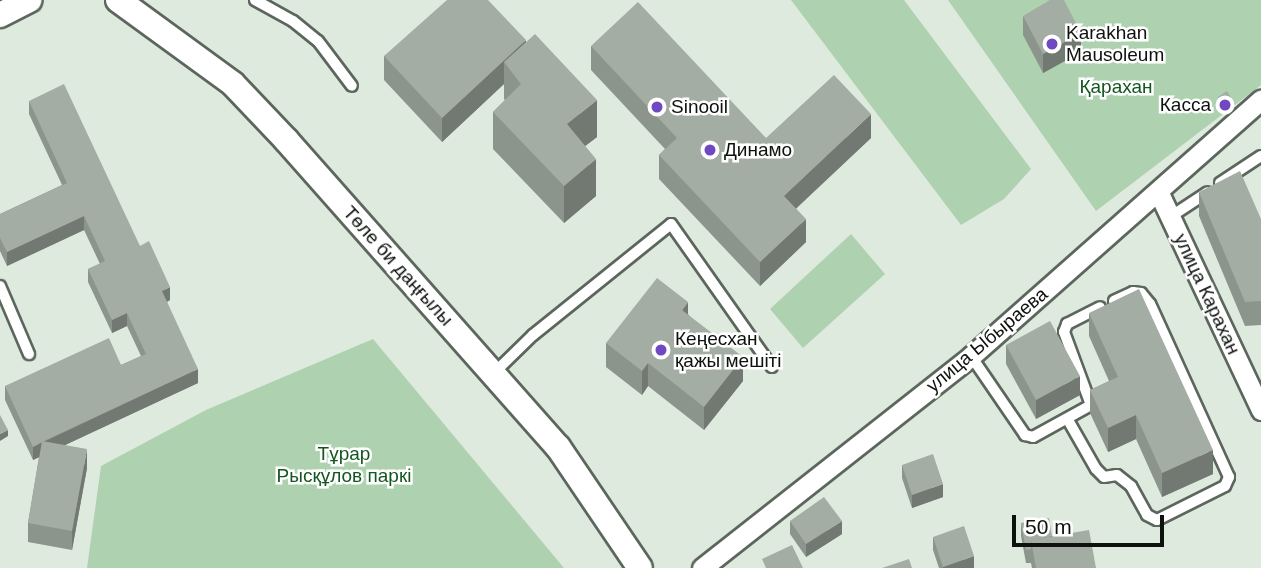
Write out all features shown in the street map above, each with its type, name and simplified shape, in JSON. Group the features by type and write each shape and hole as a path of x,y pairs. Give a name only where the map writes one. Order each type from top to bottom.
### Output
{"street":[{"path":"0,15 29,0"},
{"name":"Төле би даңғылы","path":"118,0 233,84 558,447 640,568"},
{"name":"улица Ыбыраева","path":"702,568 971,356 1259,103"},
{"name":"улица Карахан","path":"1158,191 1259,397"}],"lane":[{"path":"255,0 293,21 318,41 352,86"},
{"path":"1170,217 1261,156"},
{"path":"494,374 533,335 671,224 772,368"},
{"path":"0,286 29,354"},
{"path":"971,356 1025,435 1033,437 1091,405 1063,332 1068,324 1133,292 1141,293 1150,304 1220,452 1229,477 1225,486 1157,520 1147,514 1130,486 1117,475 1104,477 1096,469 1068,420"}],"green space":[{"path":"791,0 904,0 1031,169 1004,199 961,225"},
{"name":"Қарахан","path":"948,0 1261,0 1261,85 1096,211"},
{"path":"851,234 885,274 803,348 770,309"},
{"name":"Тұрар Рысқұлов паркі","path":"373,339 564,568 87,568 101,466 206,410"}],"building":[{"path":"447,0 488,0 526,40 442,118 384,56"},
{"path":"1050,0 1064,0 1081,33 1043,54 1023,16"},
{"name":"Динамо","path":"638,2 766,138 834,75 871,114 784,196 806,219 760,262 659,155 677,138 591,46"},
{"path":"535,34 597,100 567,124 596,159 564,186 493,112 521,84 504,62"},
{"path":"64,84 140,246 149,241 170,287 162,291 198,369 33,447 5,386 109,338 121,365 146,354 127,313 112,320 88,269 105,261 84,216 7,252 0,238 0,214 67,183 29,101"},
{"path":"1227,91 1232,99 1224,105 1218,97"},
{"path":"1240,171 1261,219 1261,301 1245,302 1199,192"},
{"name":"Кеңесхан қажы мешіті","path":"657,278 688,302 682,310 743,357 704,407 648,363 642,371 606,343"},
{"path":"1139,289 1213,450 1162,473 1136,415 1108,428 1090,390 1118,377 1089,313"},
{"path":"1050,321 1080,376 1036,400 1006,345"},
{"path":"0,415 8,430 0,434"},
{"path":"42,441 87,449 72,531 28,523"},
{"path":"933,454 943,484 912,495 902,465"},
{"path":"824,497 842,521 806,544 790,521"},
{"path":"1049,518 1052,536 1031,540 1031,549 1026,550 1021,523"},
{"path":"964,526 974,556 943,567 933,537"},
{"path":"1089,530 1096,568 1036,568 1031,540"},
{"path":"792,545 803,568 766,568 762,559"},
{"path":"909,559 912,568 882,568"}],"place":[{"name":"Karakhan Mausoleum","path":"1052,44"},
{"name":"Касса","path":"1225,105"},
{"name":"Sinooil","path":"657,107"},
{"name":"Динамо","path":"710,150"},
{"name":"Кеңесхан қажы мешіті","path":"661,350"}]}
